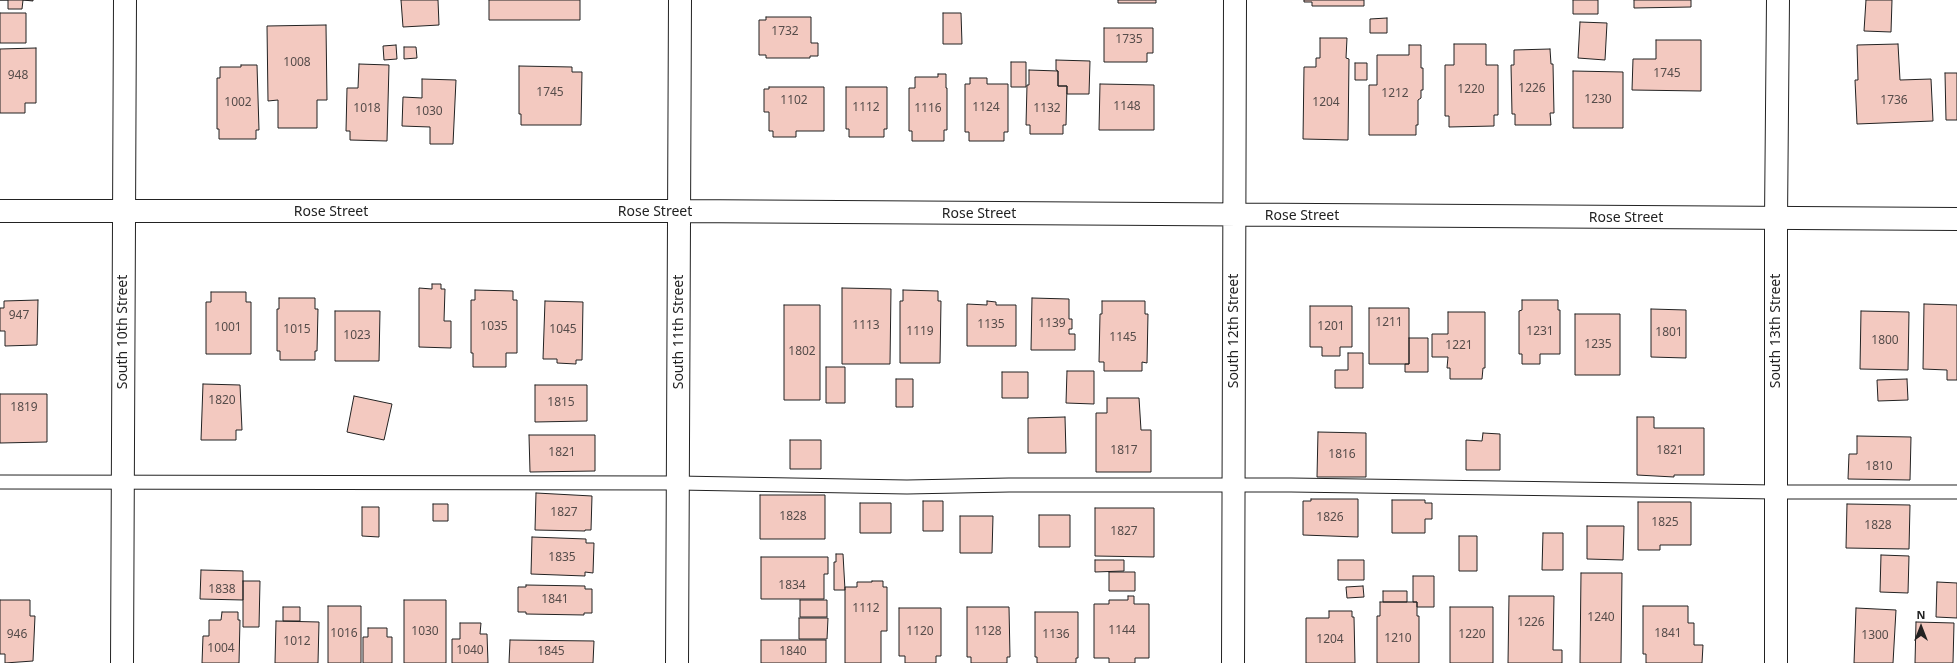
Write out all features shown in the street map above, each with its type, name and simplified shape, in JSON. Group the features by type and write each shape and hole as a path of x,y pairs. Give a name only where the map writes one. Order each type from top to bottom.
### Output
{"street":[{"name":"South 10th Street","path":"122,663 125,0"},
{"name":"South 11th Street","path":"677,663 680,0"},
{"name":"South 12th Street","path":"1233,663 1235,0"},
{"name":"South 13th Street","path":"1776,663 1776,219 1778,0"},
{"name":"Rose Street","path":"0,211 680,212 1957,219"}],"lane":[{"path":"0,482 678,483 907,487 1009,485 1291,486 1776,492 1957,492"}],"building":[{"path":"8,0 23,0 22,9 8,9"},
{"path":"401,0 438,0 439,25 403,27"},
{"path":"489,0 580,0 580,20 489,20"},
{"path":"1118,0 1156,0 1156,3 1118,3"},
{"path":"1304,0 1364,0 1364,6 1312,6 1312,2 1304,2"},
{"path":"1573,0 1598,0 1598,14 1573,14"},
{"path":"1634,0 1691,0 1691,7 1634,8"},
{"path":"1866,0 1892,0 1891,32 1864,31"},
{"path":"0,13 26,13 26,43 0,43"},
{"path":"943,13 961,13 962,44 943,44"},
{"path":"766,17 811,17 811,43 818,43 818,56 810,56 810,58 766,58 766,55 759,55 759,20 766,20"},
{"path":"1387,18 1387,33 1370,33 1370,19"},
{"path":"1580,22 1607,23 1605,60 1578,58"},
{"path":"326,25 327,100 317,100 317,128 278,128 278,100 268,101 267,26"},
{"path":"1104,28 1153,28 1153,53 1147,53 1147,62 1104,62"},
{"path":"1320,38 1347,38 1346,58 1349,59 1348,140 1303,139 1304,67 1316,67 1316,58 1320,58"},
{"path":"1656,40 1701,40 1701,91 1632,90 1633,59 1656,59"},
{"path":"1454,44 1486,44 1486,65 1498,65 1498,115 1494,115 1494,126 1449,127 1449,116 1445,116 1445,65 1454,65"},
{"path":"1898,44 1900,80 1931,79 1933,121 1857,124 1855,80 1858,80 1857,45"},
{"path":"396,45 397,59 384,60 383,46"},
{"path":"1409,45 1421,45 1421,68 1423,68 1423,90 1421,90 1421,98 1418,100 1418,125 1416,125 1416,135 1369,135 1369,85 1377,85 1377,55 1409,55"},
{"path":"404,47 416,47 417,58 404,59"},
{"path":"36,48 36,103 25,103 25,113 0,113 0,49"},
{"path":"1550,49 1551,64 1553,64 1554,113 1550,113 1551,125 1515,125 1515,114 1512,114 1511,65 1514,65 1514,50"},
{"path":"1056,60 1090,61 1089,94 1067,94 1067,86 1058,86"},
{"path":"1011,62 1026,62 1026,87 1011,87"},
{"path":"1355,63 1367,63 1367,80 1355,80"},
{"path":"359,64 389,65 387,141 350,140 350,131 346,131 347,88 358,88"},
{"path":"241,65 257,65 259,130 256,130 256,139 219,139 219,129 217,129 217,78 220,78 220,67 241,67"},
{"path":"519,66 572,67 572,72 582,72 581,125 521,125 521,114 519,114"},
{"path":"1029,70 1058,71 1058,86 1067,86 1066,125 1063,125 1063,134 1030,134 1030,125 1026,125"},
{"path":"1573,71 1623,72 1623,128 1573,128"},
{"path":"1945,73 1957,73 1957,120 1946,120"},
{"path":"938,74 946,74 947,130 944,130 944,141 912,141 912,131 909,131 909,88 915,88 915,77 938,77"},
{"path":"970,78 987,78 987,84 1008,84 1008,132 1004,132 1004,141 969,141 969,132 965,132 965,84 970,84"},
{"path":"422,79 456,80 453,144 430,144 430,127 402,126 403,97 422,98"},
{"path":"1100,84 1154,85 1154,130 1099,130"},
{"path":"769,87 824,87 824,131 796,131 796,137 773,137 773,131 769,131 769,112 764,112 764,89 769,89"},
{"path":"846,87 887,87 887,129 884,129 884,137 849,137 849,129 846,129"},
{"path":"432,284 441,284 441,289 445,289 444,321 451,321 451,348 419,347 419,288 432,289"},
{"path":"842,288 891,289 890,364 842,364"},
{"path":"475,290 513,291 513,300 517,300 517,353 506,353 506,367 473,367 473,353 471,353 471,300 475,300"},
{"path":"903,290 938,291 938,301 941,301 940,363 900,363 900,301 903,301"},
{"path":"211,292 246,292 246,302 251,302 251,354 206,354 206,302 211,302"},
{"path":"279,298 315,298 315,309 318,309 317,351 315,351 315,360 280,360 280,351 277,351 277,309 279,309"},
{"path":"1032,298 1069,299 1069,319 1072,319 1072,329 1069,329 1069,334 1075,334 1075,350 1031,350"},
{"path":"38,300 37,345 5,346 5,331 0,331 0,308 4,308 4,301"},
{"path":"1522,300 1558,300 1558,310 1560,310 1560,354 1540,354 1540,364 1522,364 1522,354 1519,354 1519,311 1522,310"},
{"path":"545,301 583,302 582,360 576,360 576,364 557,363 557,359 543,359"},
{"path":"987,301 996,302 996,305 1016,305 1016,346 967,346 967,304 987,305"},
{"path":"1102,301 1145,301 1145,314 1148,314 1147,363 1142,362 1142,371 1104,371 1104,362 1099,362 1100,314 1102,314"},
{"path":"1924,304 1957,305 1957,380 1947,380 1947,370 1923,369"},
{"path":"784,305 820,305 820,400 784,400"},
{"path":"1310,306 1352,306 1352,347 1340,347 1340,356 1322,356 1322,347 1310,347"},
{"path":"1369,308 1409,308 1409,364 1369,364"},
{"path":"1651,309 1686,310 1686,358 1651,357"},
{"path":"335,311 380,311 379,361 335,361"},
{"path":"1861,311 1909,312 1908,370 1860,369"},
{"path":"1448,312 1485,312 1485,368 1483,368 1482,379 1450,379 1450,368 1447,368 1448,357 1432,357 1432,334 1448,334"},
{"path":"1575,314 1620,314 1620,375 1575,375"},
{"path":"1409,338 1428,338 1428,372 1405,372 1405,364 1409,364"},
{"path":"1348,353 1363,353 1363,388 1335,388 1335,370 1348,370"},
{"path":"826,367 845,367 845,403 826,403"},
{"path":"1067,371 1094,371 1094,404 1066,403"},
{"path":"1002,372 1028,372 1028,398 1002,398"},
{"path":"896,379 913,379 913,407 896,407"},
{"path":"1907,379 1908,400 1878,401 1877,380"},
{"path":"203,384 240,385 242,430 236,430 236,440 201,440"},
{"path":"535,385 587,385 587,421 535,422"},
{"path":"0,394 47,394 47,442 0,443"},
{"path":"354,396 392,404 384,440 347,432"},
{"path":"1107,398 1139,398 1141,430 1151,430 1151,472 1096,472 1096,413 1107,413"},
{"path":"1065,417 1066,453 1028,453 1028,418"},
{"path":"1637,417 1654,417 1654,428 1704,428 1704,475 1674,475 1674,477 1637,475"},
{"path":"1318,432 1366,433 1366,477 1317,477"},
{"path":"1483,433 1500,434 1500,470 1466,470 1466,440 1482,441"},
{"path":"529,435 595,435 595,471 530,472"},
{"path":"1857,436 1911,437 1910,480 1848,479 1849,454 1857,454"},
{"path":"790,440 821,440 821,469 790,469"},
{"path":"536,493 592,496 591,530 535,530"},
{"path":"760,495 825,495 825,539 760,539"},
{"path":"1311,499 1358,499 1358,537 1303,535 1303,501 1311,501"},
{"path":"1392,500 1425,500 1425,503 1432,503 1432,519 1425,519 1425,533 1392,533"},
{"path":"923,501 943,501 943,531 923,531"},
{"path":"1638,502 1691,502 1691,545 1660,545 1660,550 1638,550"},
{"path":"860,503 891,503 891,533 860,533"},
{"path":"433,504 448,504 448,521 433,521"},
{"path":"1847,504 1910,505 1909,549 1846,548"},
{"path":"362,507 379,507 379,537 362,536"},
{"path":"1095,508 1154,508 1154,557 1095,556"},
{"path":"1039,515 1070,515 1070,547 1039,547"},
{"path":"960,516 993,516 992,553 960,553"},
{"path":"1587,526 1624,526 1623,560 1587,559"},
{"path":"1543,533 1563,533 1563,570 1542,570"},
{"path":"1459,536 1477,536 1477,571 1459,571"},
{"path":"532,537 586,539 586,543 594,543 593,573 585,572 585,576 531,574"},
{"path":"836,554 843,554 845,590 834,590 834,562 836,562"},
{"path":"1881,555 1909,556 1908,593 1880,592"},
{"path":"761,557 828,557 828,574 824,574 824,599 761,599"},
{"path":"1095,560 1124,560 1124,571 1095,572"},
{"path":"1338,560 1364,560 1364,580 1338,580"},
{"path":"201,570 243,571 243,600 200,599"},
{"path":"1109,572 1135,572 1135,591 1109,591"},
{"path":"1581,573 1622,573 1621,663 1580,663"},
{"path":"1413,576 1434,576 1434,607 1417,607 1417,602 1413,602"},
{"path":"243,581 260,581 259,627 243,627"},
{"path":"883,581 883,587 887,587 887,631 881,631 881,663 845,663 845,587 857,587 857,582"},
{"path":"1937,582 1957,583 1957,618 1936,617"},
{"path":"526,585 585,586 585,589 592,589 592,613 584,613 584,615 526,614 526,612 518,612 518,587 526,587"},
{"path":"1363,586 1364,597 1347,598 1346,587"},
{"path":"1383,591 1407,591 1407,602 1383,602"},
{"path":"1128,596 1134,596 1134,604 1149,604 1149,658 1135,658 1135,663 1109,663 1109,658 1094,658 1094,604 1109,604 1109,600 1128,600"},
{"path":"1509,596 1554,596 1553,650 1562,650 1562,663 1508,663"},
{"path":"0,600 30,600 30,616 35,616 33,661 5,663 5,654 0,654"},
{"path":"404,600 446,600 446,663 404,663"},
{"path":"800,600 827,600 827,617 800,617"},
{"path":"1380,602 1417,602 1417,616 1419,616 1419,663 1377,663 1377,616 1380,616"},
{"path":"328,606 361,606 361,663 328,663"},
{"path":"1643,606 1688,606 1688,623 1694,623 1694,645 1703,645 1702,663 1646,663 1646,654 1643,654"},
{"path":"283,607 300,607 300,621 283,621"},
{"path":"967,607 1009,607 1010,657 1007,657 1007,663 971,663 971,657 967,657"},
{"path":"1450,607 1493,607 1493,663 1450,663"},
{"path":"899,608 941,608 941,656 936,656 936,663 905,663 905,656 899,656"},
{"path":"1856,608 1896,610 1893,663 1854,663"},
{"path":"1329,611 1352,611 1352,617 1354,617 1355,663 1306,663 1306,618 1329,618"},
{"path":"222,612 238,612 238,620 240,620 239,663 202,663 203,636 209,636 209,620 221,620"},
{"path":"1035,612 1078,612 1078,658 1076,658 1076,663 1037,663 1037,657 1035,657"},
{"path":"799,618 828,618 827,639 799,639"},
{"path":"276,621 319,622 318,663 275,663"},
{"path":"1916,622 1954,623 1953,663 1915,663"},
{"path":"460,623 481,623 480,634 487,634 488,663 452,663 452,639 460,639"},
{"path":"368,628 387,628 387,637 392,637 392,663 363,663 363,637 368,637"},
{"path":"510,640 594,641 593,663 509,663"},
{"path":"761,640 826,640 826,663 761,663"}]}
